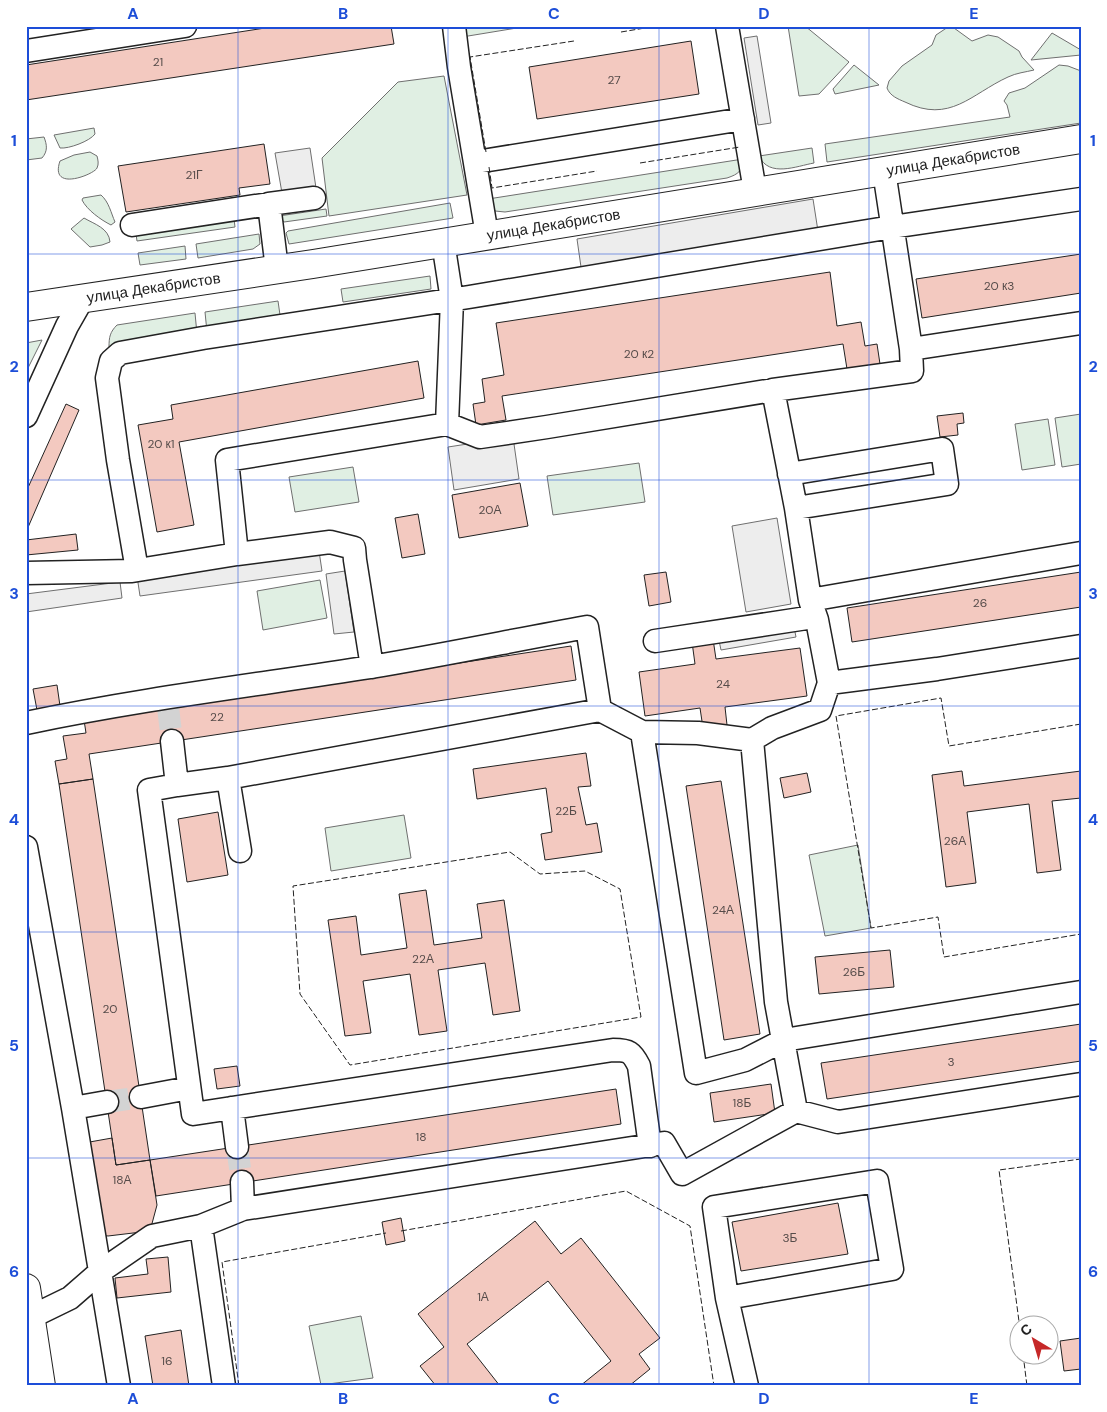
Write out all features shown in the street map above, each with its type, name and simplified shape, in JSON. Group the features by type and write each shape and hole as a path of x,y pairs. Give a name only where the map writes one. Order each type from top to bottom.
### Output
{"main road":[{"name":"улица Декабристов","path":"26,307 277,269 1081,139"},
{"path":"26,1288 41,1386"}],"street":[{"path":"26,51 185,26"},
{"path":"454,26 487,235"},
{"path":"727,26 755,191"},
{"path":"476,162 743,119"},
{"path":"237,554 227,460 447,424 480,437 773,390 912,371 911,349 884,171"},
{"path":"132,225 314,198"},
{"path":"137,570 118,460 107,378 110,364 117,354 203,338 452,300 892,228 1081,200"},
{"path":"269,204 277,269"},
{"path":"443,242 452,300 447,424"},
{"path":"26,416 67,326 83,298"},
{"path":"911,349 1081,323"},
{"path":"650,1146 639,1066 634,1056 627,1050 613,1050 193,1114 149,790 228,778 600,710 642,732 698,733 752,740 772,728 820,710 829,683 773,390"},
{"path":"789,474 942,449 947,484 796,508"},
{"path":"26,573 132,571 237,554 330,542 354,548 372,667"},
{"path":"655,641 807,618 814,610 1081,553"},
{"path":"26,723 76,713 167,703 587,627 600,710"},
{"path":"829,683 937,669 1081,646"},
{"path":"642,732 696,1073 745,1060 784,1040 1081,992"},
{"path":"752,740 776,1002 796,1111"},
{"path":"172,741 177,785"},
{"path":"228,778 240,851"},
{"path":"26,847 73,1108 119,1386"},
{"path":"31,1317 70,1298 101,1271 152,1236 201,1226 243,1209 664,1143 682,1174 796,1111 838,1122 1081,1084"},
{"path":"141,1097 189,1088"},
{"path":"73,1108 107,1102"},
{"path":"232,1108 237,1147"},
{"path":"727,1298 892,1269 877,1181 714,1207 727,1298 747,1386"},
{"path":"242,1182 243,1209"},
{"path":"201,1226 224,1386"}],"green space":[{"path":"460,26 529,26 462,37"},
{"path":"788,26 805,26 849,62 819,94 799,96"},
{"path":"948,27 954,28 972,41 988,35 998,37 1019,51 1034,70 1011,76 971,98 948,108 935,110 921,108 892,95 887,88 889,81 902,66 932,45 936,35"},
{"path":"1052,33 1081,50 1081,55 1031,60"},
{"path":"854,65 879,85 835,94 833,89"},
{"path":"1059,65 1081,71 1081,123 827,162 825,144 1010,117 1004,101 1009,93 1025,88"},
{"path":"444,76 467,195 329,216 322,158 398,82"},
{"path":"94,128 95,134 92,137 69,147 60,148 54,135"},
{"path":"44,137 46,148 42,158 26,160 26,139"},
{"path":"812,148 814,163 792,168 776,169 769,167 759,156"},
{"path":"90,152 97,156 98,165 94,171 74,179 66,179 61,176 58,171 60,161 74,155"},
{"path":"743,159 739,172 727,178 505,212 495,211 488,199"},
{"path":"101,195 108,204 115,222 111,225 95,214 82,200 83,198"},
{"path":"450,203 453,218 289,244 286,233 288,231"},
{"path":"326,209 327,216 284,222 279,216"},
{"path":"84,218 104,230 110,242 90,247 71,229"},
{"path":"234,219 235,227 137,241 136,234"},
{"path":"259,234 260,244 253,249 198,258 196,244"},
{"path":"185,246 186,259 140,265 138,253"},
{"path":"430,276 431,289 343,302 341,289"},
{"path":"278,301 281,322 207,332 205,312"},
{"path":"195,313 197,334 109,347 110,335 117,325"},
{"path":"42,340 26,372 26,343"},
{"path":"1081,414 1081,464 1062,467 1055,418"},
{"path":"1048,419 1055,465 1022,470 1015,424"},
{"path":"639,463 645,502 553,515 547,476"},
{"path":"353,467 359,502 295,512 289,477"},
{"path":"320,580 327,618 263,630 257,591"},
{"path":"404,815 411,858 331,871 325,828"},
{"path":"858,845 871,928 825,936 809,855"},
{"path":"361,1316 373,1378 321,1385 309,1326"}],"shaded area":[{"path":"757,36 771,123 758,125 744,38"},
{"path":"310,148 316,188 282,193 275,153"},
{"path":"813,199 820,244 583,281 577,239"},
{"path":"513,437 519,479 454,490 448,447"},
{"path":"777,518 791,604 746,612 732,526"},
{"path":"319,551 322,571 140,596 137,576"},
{"path":"345,571 354,632 334,634 326,574"},
{"path":"120,582 122,598 26,612 26,594"},
{"path":"791,612 796,637 721,650 716,626"}],"building":[{"path":"278,26 391,26 394,44 26,100 26,65"},
{"path":"691,41 699,94 537,119 529,67"},
{"path":"264,144 270,184 239,188 240,195 126,212 118,166"},
{"path":"1081,254 1081,293 922,318 916,279"},
{"path":"830,272 837,326 861,322 865,346 877,344 880,364 847,369 843,344 502,396 506,420 476,425 473,404 485,402 482,379 504,375 496,323"},
{"path":"418,361 424,398 179,442 194,525 157,532 138,425 173,419 171,405"},
{"path":"66,404 79,410 26,532 26,492"},
{"path":"963,413 964,423 957,424 958,435 940,437 937,416"},
{"path":"520,483 528,526 459,538 452,495"},
{"path":"418,514 425,554 402,558 395,518"},
{"path":"76,534 78,550 26,555 26,540"},
{"path":"666,572 671,602 649,606 644,575"},
{"path":"1081,572 1081,607 852,642 847,608"},
{"path":"713,639 716,659 800,648 807,696 725,707 727,725 703,728 700,708 645,716 639,672 695,664 692,642"},
{"path":"571,646 576,680 89,754 93,779 59,784 55,761 67,759 63,736 86,733 84,720"},
{"path":"57,685 60,706 37,710 33,689"},
{"path":"586,753 591,786 578,787 586,825 597,823 602,852 545,860 541,834 552,832 546,788 477,799 473,769"},
{"path":"962,771 964,786 1081,771 1081,798 1052,801 1061,870 1037,873 1029,804 967,812 976,883 946,887 932,775"},
{"path":"807,773 811,792 784,798 780,778"},
{"path":"93,779 150,1160 116,1165 59,784"},
{"path":"721,781 760,1034 724,1040 686,786"},
{"path":"218,812 228,875 187,882 178,819"},
{"path":"426,890 434,945 482,938 477,904 504,900 520,1011 493,1015 485,963 438,970 447,1031 419,1035 410,974 363,981 371,1033 345,1036 328,920 356,916 361,955 407,948 399,894"},
{"path":"890,950 894,987 819,994 815,957"},
{"path":"1081,1024 1081,1061 827,1099 821,1063"},
{"path":"237,1066 240,1086 217,1089 214,1069"},
{"path":"771,1084 775,1113 714,1122 710,1093"},
{"path":"616,1089 621,1124 156,1196 150,1160"},
{"path":"112,1138 116,1165 150,1160 157,1205 150,1231 108,1236 101,1235 84,1143"},
{"path":"838,1203 848,1254 741,1271 732,1222"},
{"path":"401,1218 405,1241 386,1245 382,1222"},
{"path":"535,1221 561,1254 581,1238 660,1338 639,1354 650,1369 629,1386 580,1386 611,1361 548,1281 467,1344 500,1386 436,1386 420,1366 444,1347 418,1314"},
{"path":"168,1257 171,1292 117,1298 115,1278 148,1274 146,1259"},
{"path":"181,1330 189,1386 153,1386 145,1336"},
{"path":"1081,1338 1081,1369 1064,1371 1060,1341"}],"tunnel":[{"path":"168,707 172,741"},
{"path":"107,1102 141,1097"},
{"path":"237,1147 242,1182"}],"fence":[{"path":"621,32 657,26"},
{"path":"486,152 470,57 574,41"},
{"path":"640,163 740,147"},
{"path":"489,167 492,188 597,171"},
{"path":"1081,724 949,746 941,698 836,716 871,928 938,917 944,957 1081,934"},
{"path":"510,852 540,874 585,871 620,889 641,1017 350,1065 300,994 293,886 510,852"},
{"path":"1018,1314 999,1170 1081,1159"},
{"path":"401,1231 626,1191 690,1226 714,1386"},
{"path":"239,1386 222,1262 386,1233"},
{"path":"1024,1364 1027,1386"}]}
